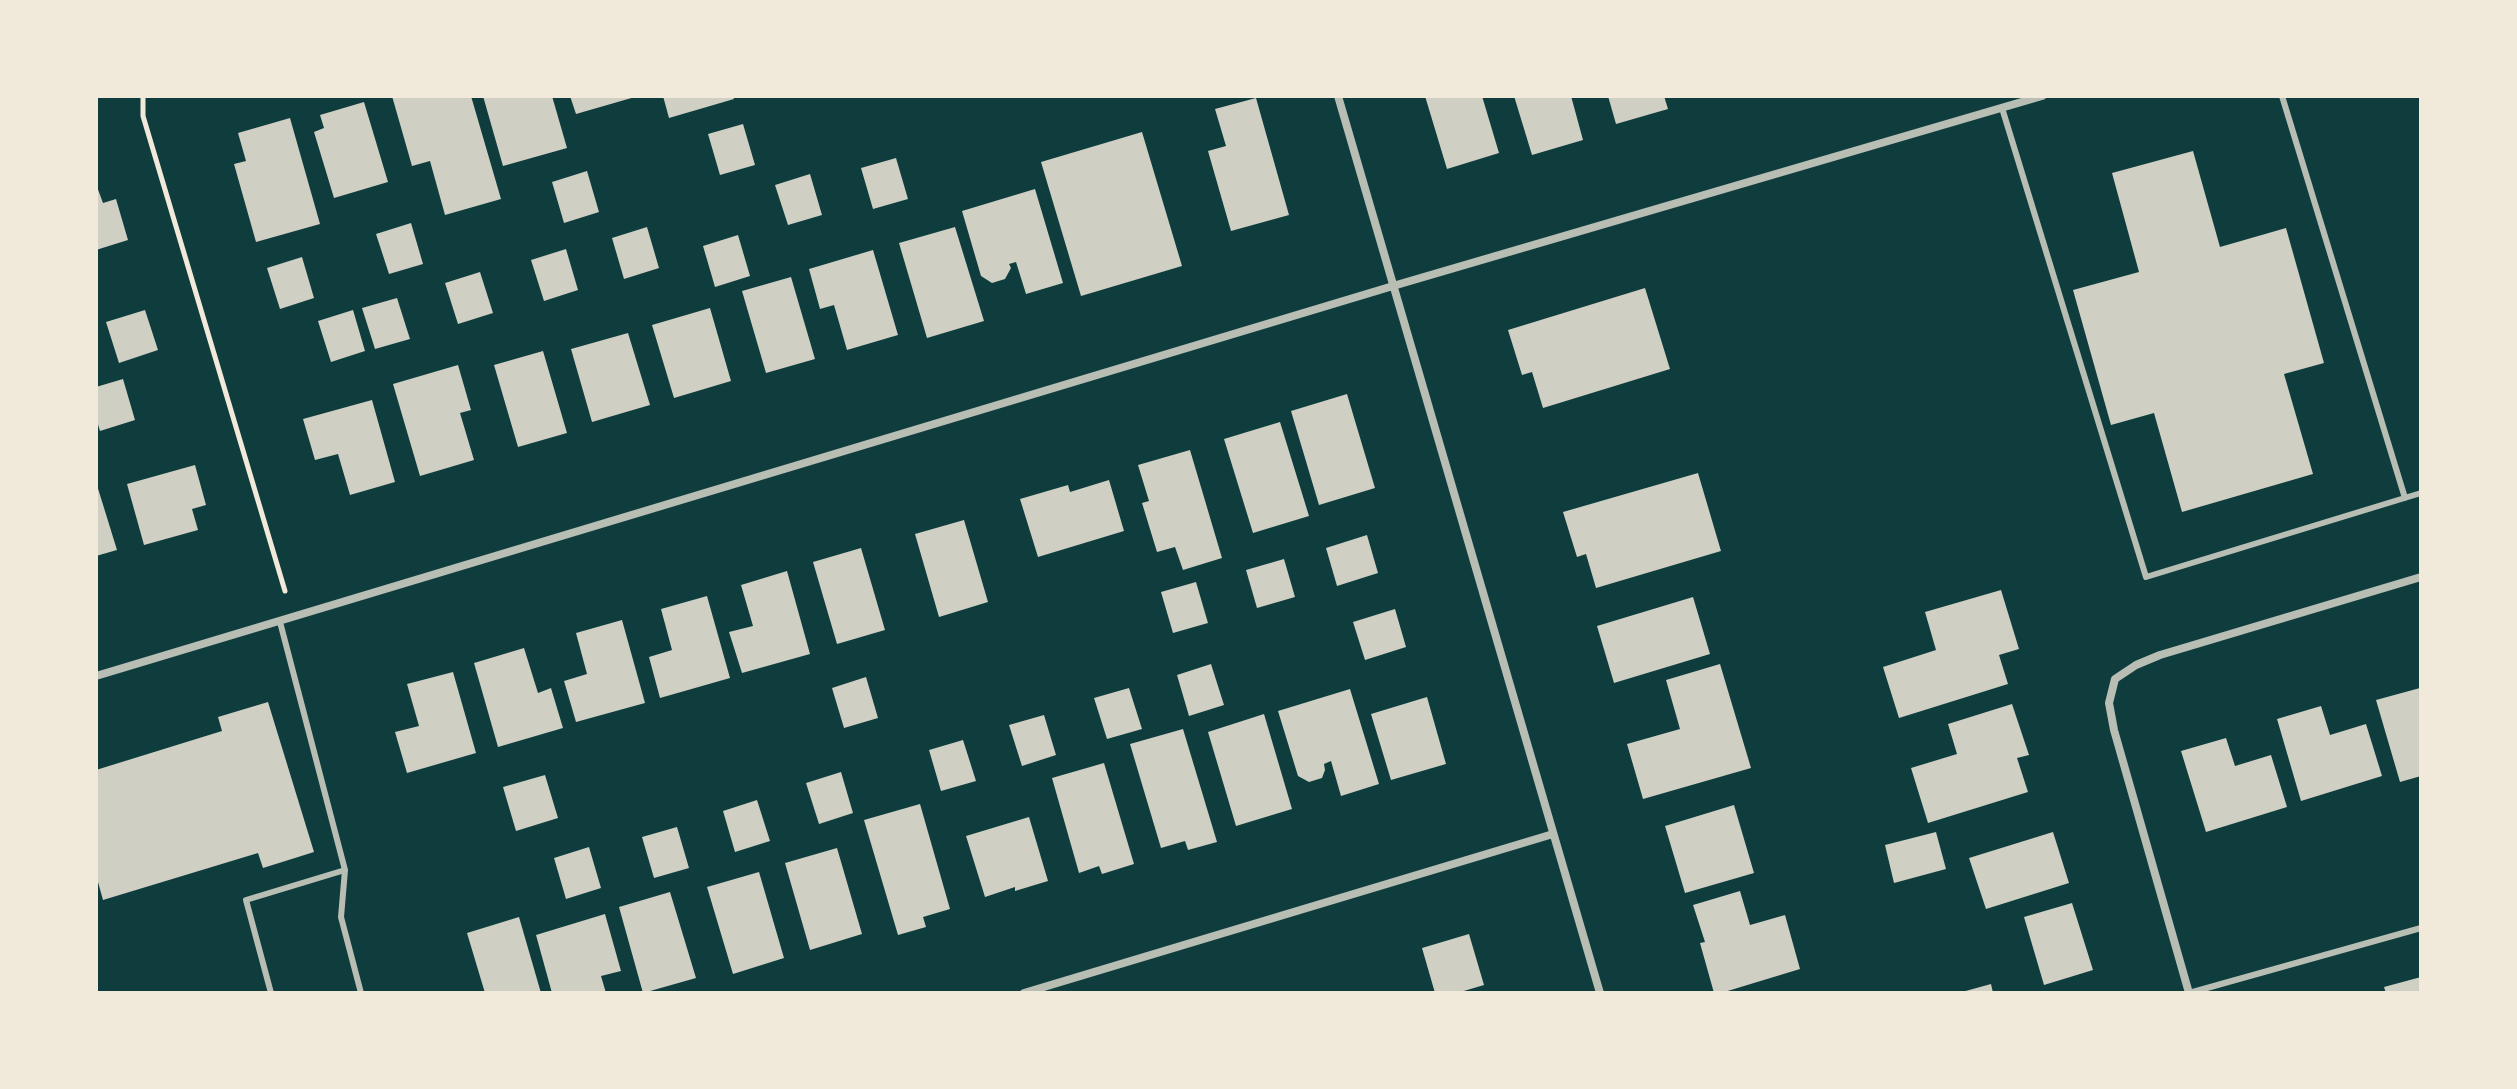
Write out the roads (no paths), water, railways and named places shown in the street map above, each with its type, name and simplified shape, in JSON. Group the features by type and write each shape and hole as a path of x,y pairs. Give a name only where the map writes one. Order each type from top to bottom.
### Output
{"street":[{"path":"1338,96 1600,993"},
{"path":"96,676 1393,286 2042,96"},
{"path":"2189,993 2114,730 2109,703 2115,679 2136,665 2160,655 2421,577"},
{"path":"1024,993 1553,834"}],"lane":[{"path":"2282,96 2405,498"},
{"path":"2002,108 2146,577 2421,493"},
{"path":"280,622 345,870 341,917 361,993"},
{"path":"271,993 246,900 345,870"},
{"path":"2189,993 2421,928"}]}
